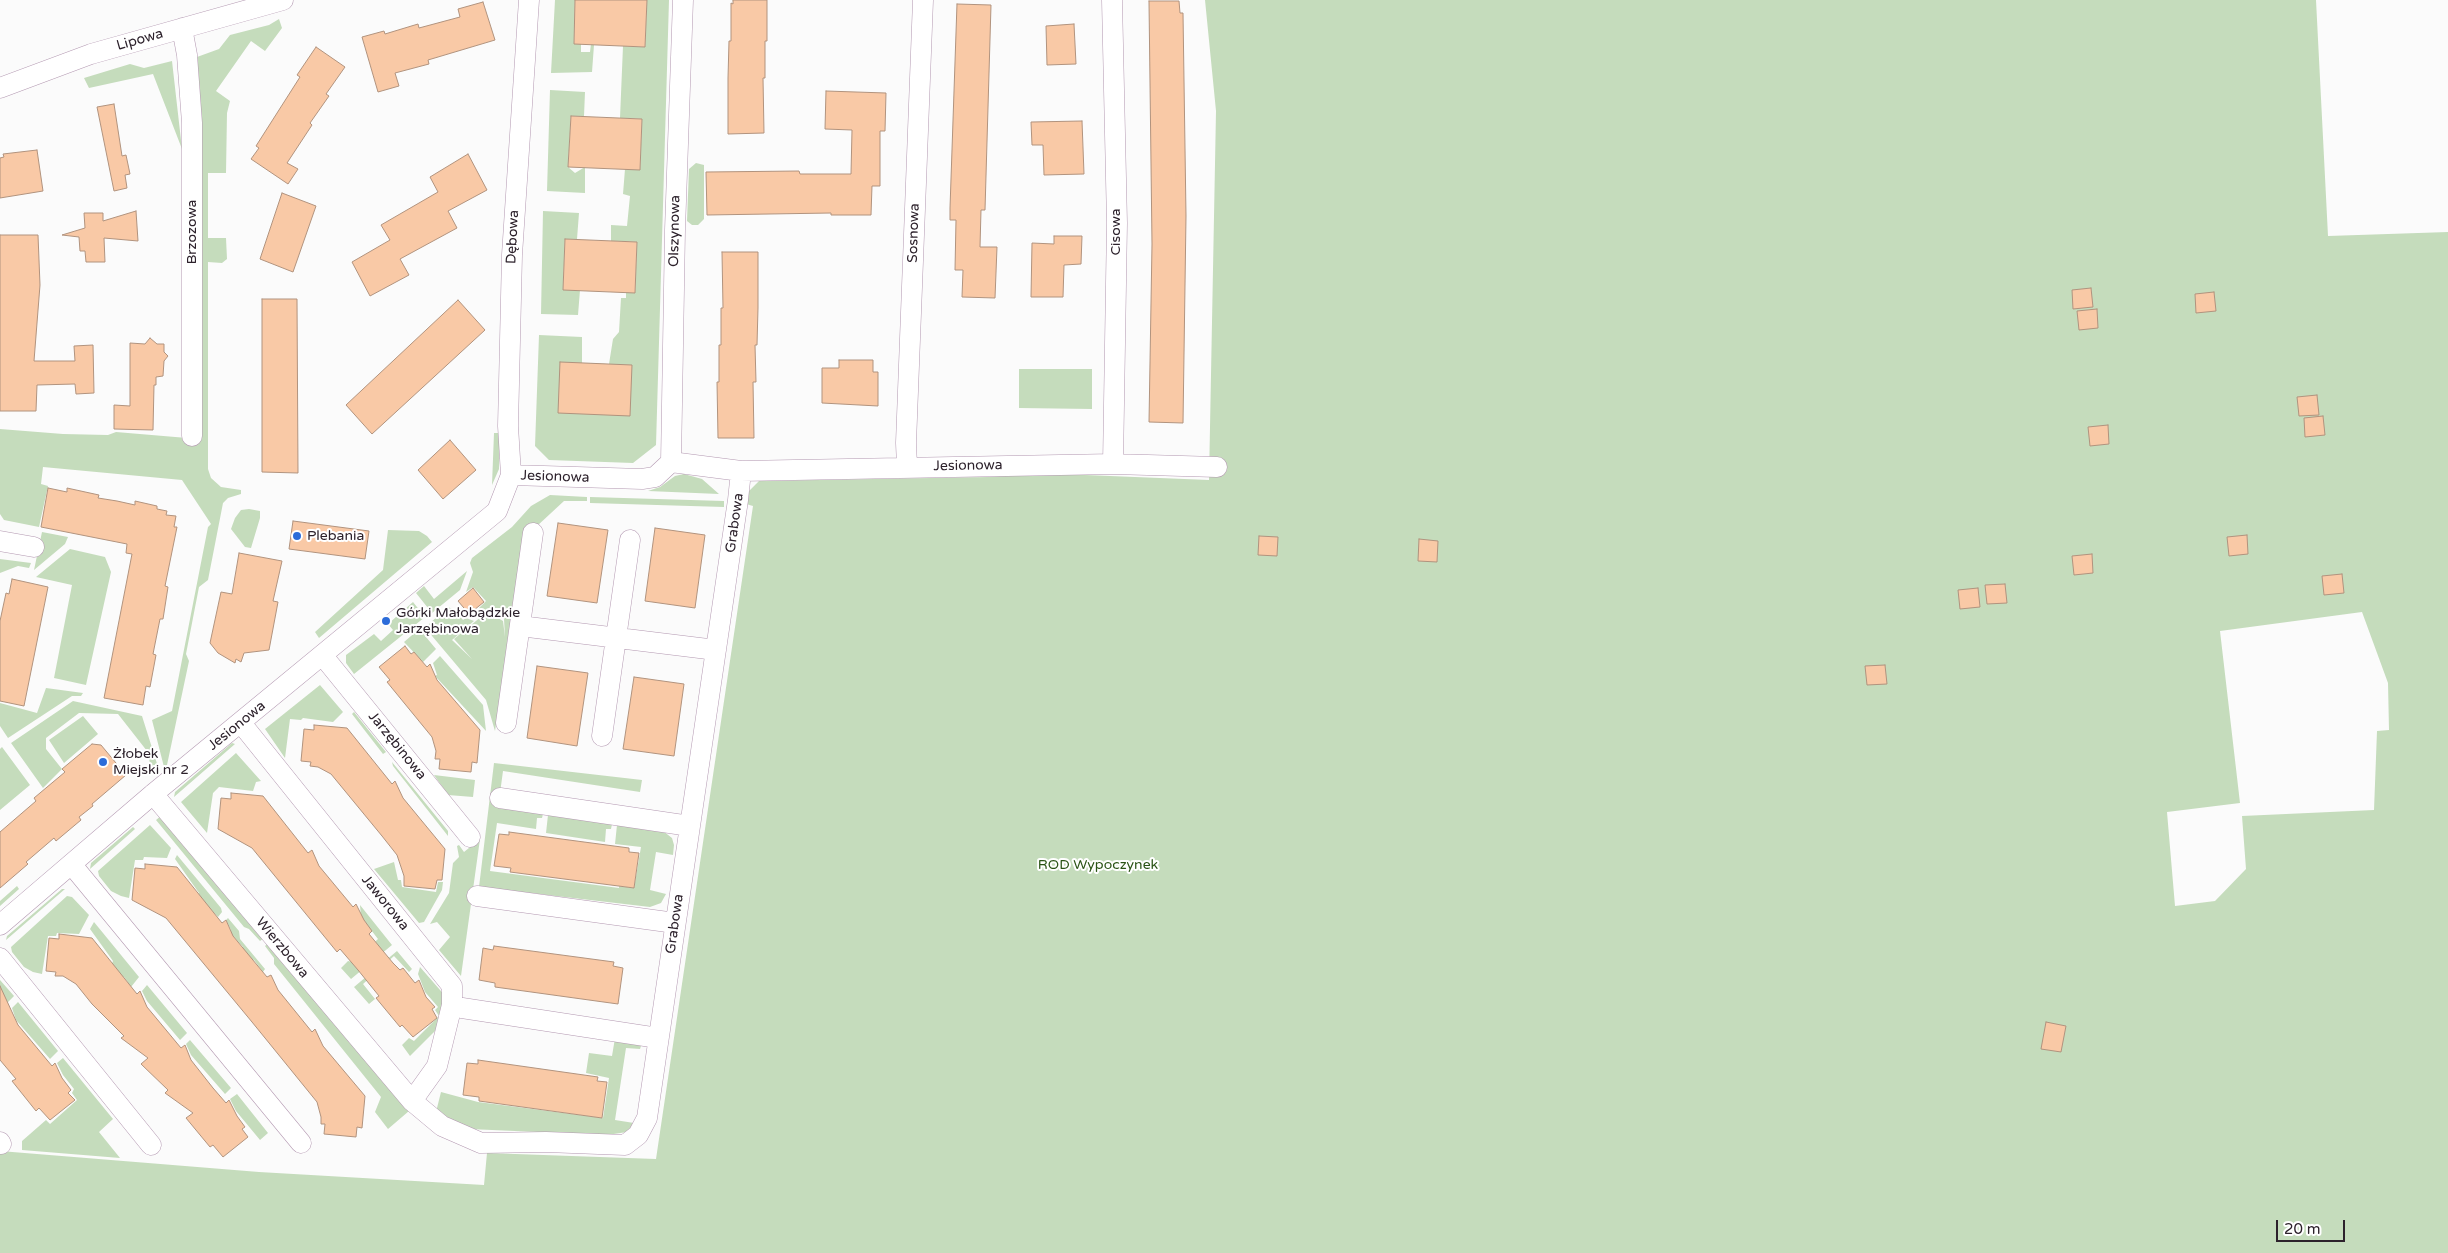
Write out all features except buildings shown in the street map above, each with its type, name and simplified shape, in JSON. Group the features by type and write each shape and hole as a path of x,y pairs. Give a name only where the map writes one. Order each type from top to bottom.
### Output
{"street":[{"name":"Lipowa","path":"0,88 56,66 283,0"},
{"name":"Dębowa","path":"511,475 508,396 512,255 528,0"},
{"name":"Olszynowa","path":"671,462 676,184 683,0"},
{"name":"Sosnowa","path":"907,466 906,442 923,0"},
{"name":"Cisowa","path":"1112,0 1116,214 1113,464"},
{"name":"Brzozowa","path":"182,28 187,55 192,123 192,436"},
{"name":"Jesionowa","path":"0,925 153,794 497,511 511,475 642,479 655,477 671,462 741,471 907,466 1113,464 1217,467"},
{"name":"Grabowa","path":"412,1101 442,1126 481,1143 546,1142 625,1145 638,1135 646,1118 741,471"},
{"path":"506,723 533,533"},
{"path":"602,736 618,638 630,540"},
{"path":"0,541 34,547"},
{"path":"520,626 716,650"},
{"name":"Jarzębinowa","path":"323,656 470,837"},
{"name":"Jaworowa","path":"241,723 452,986 452,1005 443,1033 437,1066 412,1101"},
{"name":"Wierzbowa","path":"153,794 412,1101"},
{"path":"500,798 690,826"},
{"path":"72,864 301,1143"},
{"path":"477,896 676,923"},
{"path":"0,958 151,1145"},
{"path":"462,1008 658,1038"}],"green space":[{"path":"555,0 575,0 574,43 581,44 581,52 590,52 591,44 594,45 592,72 551,73"},
{"path":"647,0 669,0 656,445 633,463 549,460 535,446 539,335 582,337 582,363 609,364 613,339 619,332 621,298 626,298 626,292 635,292 637,242 611,241 611,225 627,226 630,196 623,194 625,169 640,169 642,119 620,118 623,46 645,47"},
{"name":"ROD Wypoczynek","path":"1205,0 2316,0 2328,236 2448,232 2448,1253 0,1253 0,1151 259,1172 484,1185 487,1153 656,1159 753,506 746,504 749,491 759,481 988,477 1036,473 1209,480 1216,111","holes":["2362,612 2388,683 2389,730 2377,731 2374,810 2242,816 2246,869 2215,901 2175,906 2167,812 2240,803 2220,631"]},
{"path":"279,19 282,28 265,51 251,41 216,91 230,101 227,113 226,173 208,173 208,238 226,238 227,259 222,263 208,262 208,469 211,478 221,487 241,490 241,494 228,498 223,503 208,580 199,587 186,654 189,661 167,765 164,767 152,720 172,711 208,527 211,524 182,480 43,467 41,484 48,486 39,527 4,520 0,514 0,429 63,434 108,435 116,432 199,439 197,57 219,49 230,35 269,25"},
{"path":"172,61 182,149 153,74 89,88 84,78 130,64 144,68"},
{"path":"550,90 585,92 584,116 571,116 568,167 575,173 585,167 585,193 547,191"},
{"path":"696,163 704,165 704,219 698,225 692,225 687,221 689,169"},
{"path":"543,211 579,213 577,239 565,239 563,289 580,290 578,315 541,314"},
{"path":"1019,369 1092,369 1092,409 1019,408"},
{"path":"494,433 500,433 499,469 492,485"},
{"path":"684,474 702,479 719,494 648,491 660,487 675,476"},
{"path":"550,495 587,497 587,501 564,501 523,539 495,731 486,700 427,630 429,624 448,607 455,610 463,620 466,618 474,621 452,640 472,659 454,639 482,616 493,615 503,621 505,637 504,619 493,613 484,614 479,608 486,601 473,587 466,592 473,572 470,563 472,558 512,527 531,506"},
{"path":"590,497 724,501 724,507 590,503"},
{"path":"241,510 260,511 260,518 251,548 245,547 231,529 235,518"},
{"path":"388,530 419,531 432,542 319,638 315,632 383,570"},
{"path":"42,532 68,537 65,544 34,570"},
{"path":"70,549 105,557 111,572 86,685 54,678 72,585 36,577"},
{"path":"0,559 31,563 29,568 18,566 0,573"},
{"path":"467,571 460,590 432,613 416,593 424,586 434,599"},
{"path":"413,602 425,617 354,674 346,663 346,655 374,634 381,641 393,630 388,624"},
{"path":"418,630 436,649 423,662 404,642"},
{"path":"440,656 483,705 486,731 435,676 437,675 433,663"},
{"path":"320,685 343,712 333,722 303,718 301,720 290,719 285,758 265,729"},
{"path":"46,688 83,693 81,696 72,696 8,738 0,726 0,703 37,713"},
{"path":"73,701 142,716 159,770 153,775 147,751 118,714 79,713 46,738 46,749 62,769 43,788 11,743"},
{"path":"354,712 386,752 383,754 352,714"},
{"path":"83,716 98,734 64,763 49,740"},
{"path":"232,743 235,744 174,797 175,792"},
{"path":"2,747 30,785 0,810 0,749"},
{"path":"236,753 261,781 256,782 253,791 219,787 213,793 207,833 181,802"},
{"path":"392,762 448,831 448,836 393,766"},
{"path":"494,763 642,780 640,792 503,771 498,808 543,814 542,818 537,818 536,829 497,823 490,871 619,888 619,886 634,888 641,847 615,844 617,825 663,831 672,838 674,845 673,855 656,852 650,890 666,894 661,903 650,907 479,887"},
{"path":"434,775 475,780 473,797 448,795"},
{"path":"162,815 264,938 260,941 249,929 244,927 156,820"},
{"path":"548,815 612,824 611,829 606,829 605,842 546,833"},
{"path":"150,825 171,848 167,858 144,857 143,860 135,860 129,898 121,896 111,891 99,876 98,871"},
{"path":"133,827 135,829 90,869 91,863"},
{"path":"480,839 461,976 439,950 450,937 437,922 430,924 449,893 453,863 459,857 457,846 459,845 464,852"},
{"path":"177,855 221,908 222,912 218,917 197,895 199,893 175,859"},
{"path":"394,862 398,880 401,880 402,887 436,892 438,882 443,882 442,890 424,922 419,923 374,869"},
{"path":"17,886 19,889 0,906 0,901"},
{"path":"62,889 65,889 6,940 7,936"},
{"path":"67,896 72,897 89,915 79,934 57,933 56,936 48,936 42,974 33,972 24,967 12,952 11,947"},
{"path":"360,905 392,945 351,979 341,968 348,961 353,962 378,939 361,917"},
{"path":"228,918 239,931 240,939 265,969 263,972 254,960 250,959 241,949 243,947 230,933 231,930 226,920"},
{"path":"94,922 139,977 131,987 124,977 121,977 111,966 113,961 90,929"},
{"path":"268,943 409,1111 388,1129 375,1112 381,1097 274,964 274,958 265,946"},
{"path":"397,951 412,969 409,972 394,956 363,984 375,999 369,1004 354,987"},
{"path":"420,967 447,998 438,1028 410,1056 402,1045 409,1038 414,1041 439,1016 435,1010 438,1007 425,992 418,974"},
{"path":"0,980 14,996 5,1005 0,1000"},
{"path":"147,985 187,1033 180,1040 147,1001 142,991"},
{"path":"18,1002 58,1051 50,1059 16,1020 12,1008"},
{"path":"615,1038 638,1042 641,1046 640,1049 626,1048 615,1120 634,1123 627,1132 607,1135 469,1129 436,1112 441,1092 478,1102 603,1118 609,1078 586,1073 589,1053 612,1056"},
{"path":"190,1040 231,1088 225,1094 191,1055 186,1044"},
{"path":"63,1058 113,1119 99,1132 120,1158 22,1150 22,1141 46,1120 50,1124 77,1100 72,1093 74,1089 63,1075 57,1063"},
{"path":"237,1094 268,1133 260,1140 236,1111 230,1099"}],"place":[{"name":"Plebania","path":"297,536"},
{"name":"Górki Małobądzkie Jarzębinowa","path":"386,621"},
{"name":"Żłobek Miejski nr 2","path":"103,762"}]}
